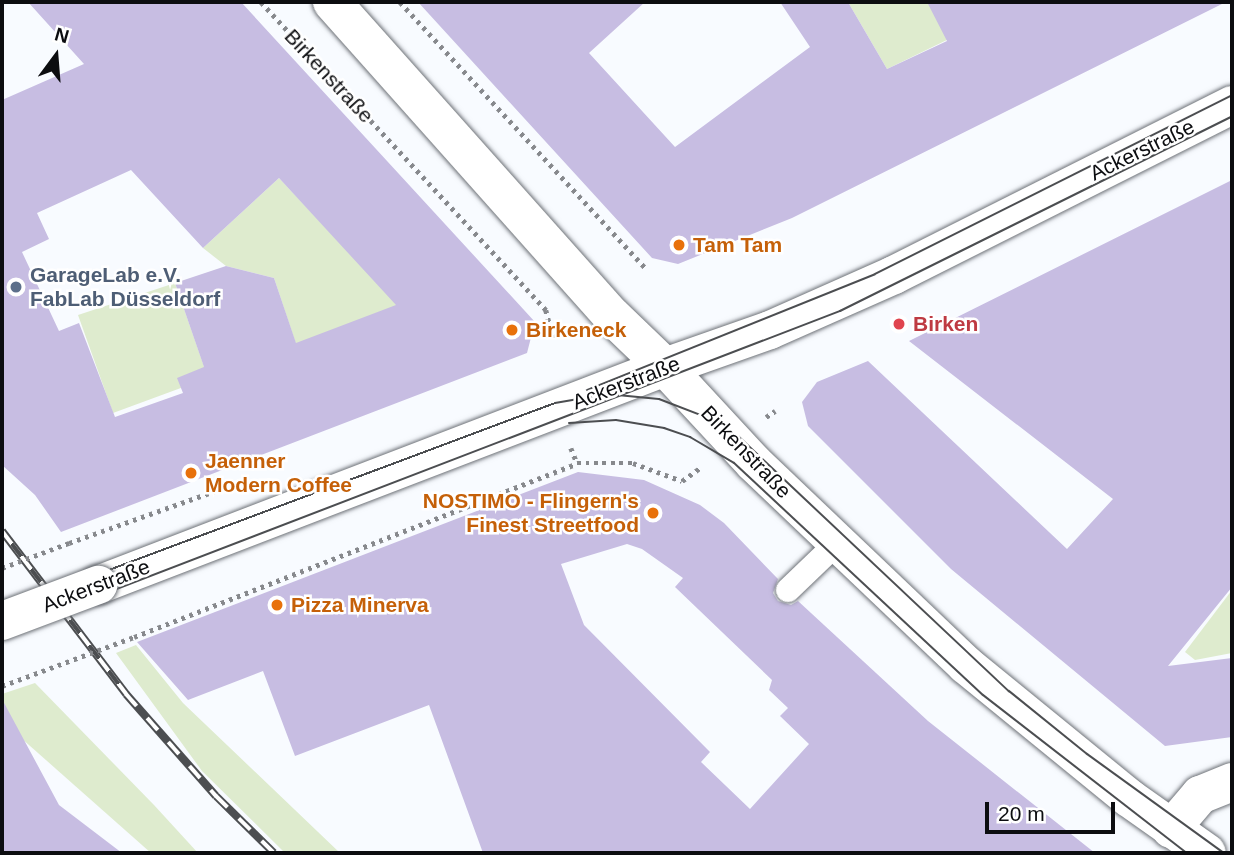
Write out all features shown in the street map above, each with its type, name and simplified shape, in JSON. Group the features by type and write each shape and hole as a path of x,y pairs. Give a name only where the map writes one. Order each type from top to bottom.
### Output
{"street":[{"name":"Birkenstraße","path":"332,2 612,316 837,543 965,665 1171,829 1207,853"},
{"name":"Ackerstraße","path":"2,621 665,367 770,330 871,286 1232,106"},
{"path":"1171,829 1200,795 1232,782"}],"lane":[{"path":"788,590 837,543"}],"path":[{"name":"Birkenstraße","path":"261,2 545,310 554,342"},
{"path":"401,2 647,270"},
{"path":"573,452 577,463"},
{"path":"2,686 134,636 421,519 577,463 633,463 682,481 693,473"},
{"path":"2,568 252,479"}],"green space":[{"path":"848,2 944,2 934,7 951,38 887,69"},
{"path":"279,178 398,305 296,344 274,278 226,266 203,248"},
{"path":"175,283 208,378 113,413 78,315"},
{"path":"1232,590 1232,653 1195,660 1185,652"},
{"path":"136,645 183,703 340,853 285,853 202,771 116,653"},
{"path":"35,683 198,853 151,853 12,730 2,714 2,694"}],"building":[{"path":"28,2 241,2 535,322 527,353 61,532 35,495 2,465 2,100 84,64","holes":["131,170 203,248 279,178 396,305 296,343 274,278 226,266 175,283 204,367 177,378 183,393 115,417 79,323 59,331 22,252 49,239 37,213"]},
{"path":"418,2 645,2 589,53 675,147 810,47 780,2 848,2 887,69 947,41 927,2 1226,2 792,218 678,264 652,258"},
{"path":"1232,180 1232,587 1168,666 1232,658 1232,737 1165,746 951,569 808,426 802,402 817,382 868,361 1067,549 1113,499 909,341"},
{"path":"578,472 644,480 700,505 724,523 778,579 773,593 778,601 791,605 798,601 928,721 1095,853 483,853 429,705 295,756 263,671 188,700 137,642","holes":["627,544 642,549 683,578 675,587 772,680 769,690 788,708 780,716 809,744 750,809 701,762 710,752 584,625 561,564"]},
{"path":"2,699 59,805 122,853 2,853"}],"tram line":[{"path":"587,390 875,274 1232,95"},
{"path":"2,633 840,311 1232,116"},
{"path":"2,610 555,403 607,394 659,399 711,419 739,437 1009,691 1087,754 1224,853"},
{"path":"569,423 616,420 664,428 690,437 734,463 983,695 1187,853"}],"railway":[{"path":"2,531 126,694 216,796 274,853"}],"place":[{"name":"Tam Tam","path":"679,245"},
{"name":"GarageLab e.V. FabLab Düsseldorf","path":"16,287"},
{"name":"Birken","path":"899,324"},
{"name":"Birkeneck","path":"512,330"},
{"name":"Jaenner Modern Coffee","path":"191,473"},
{"name":"NOSTIMO - Flingern's Finest Streetfood","path":"653,513"},
{"name":"Pizza Minerva","path":"277,605"}]}
